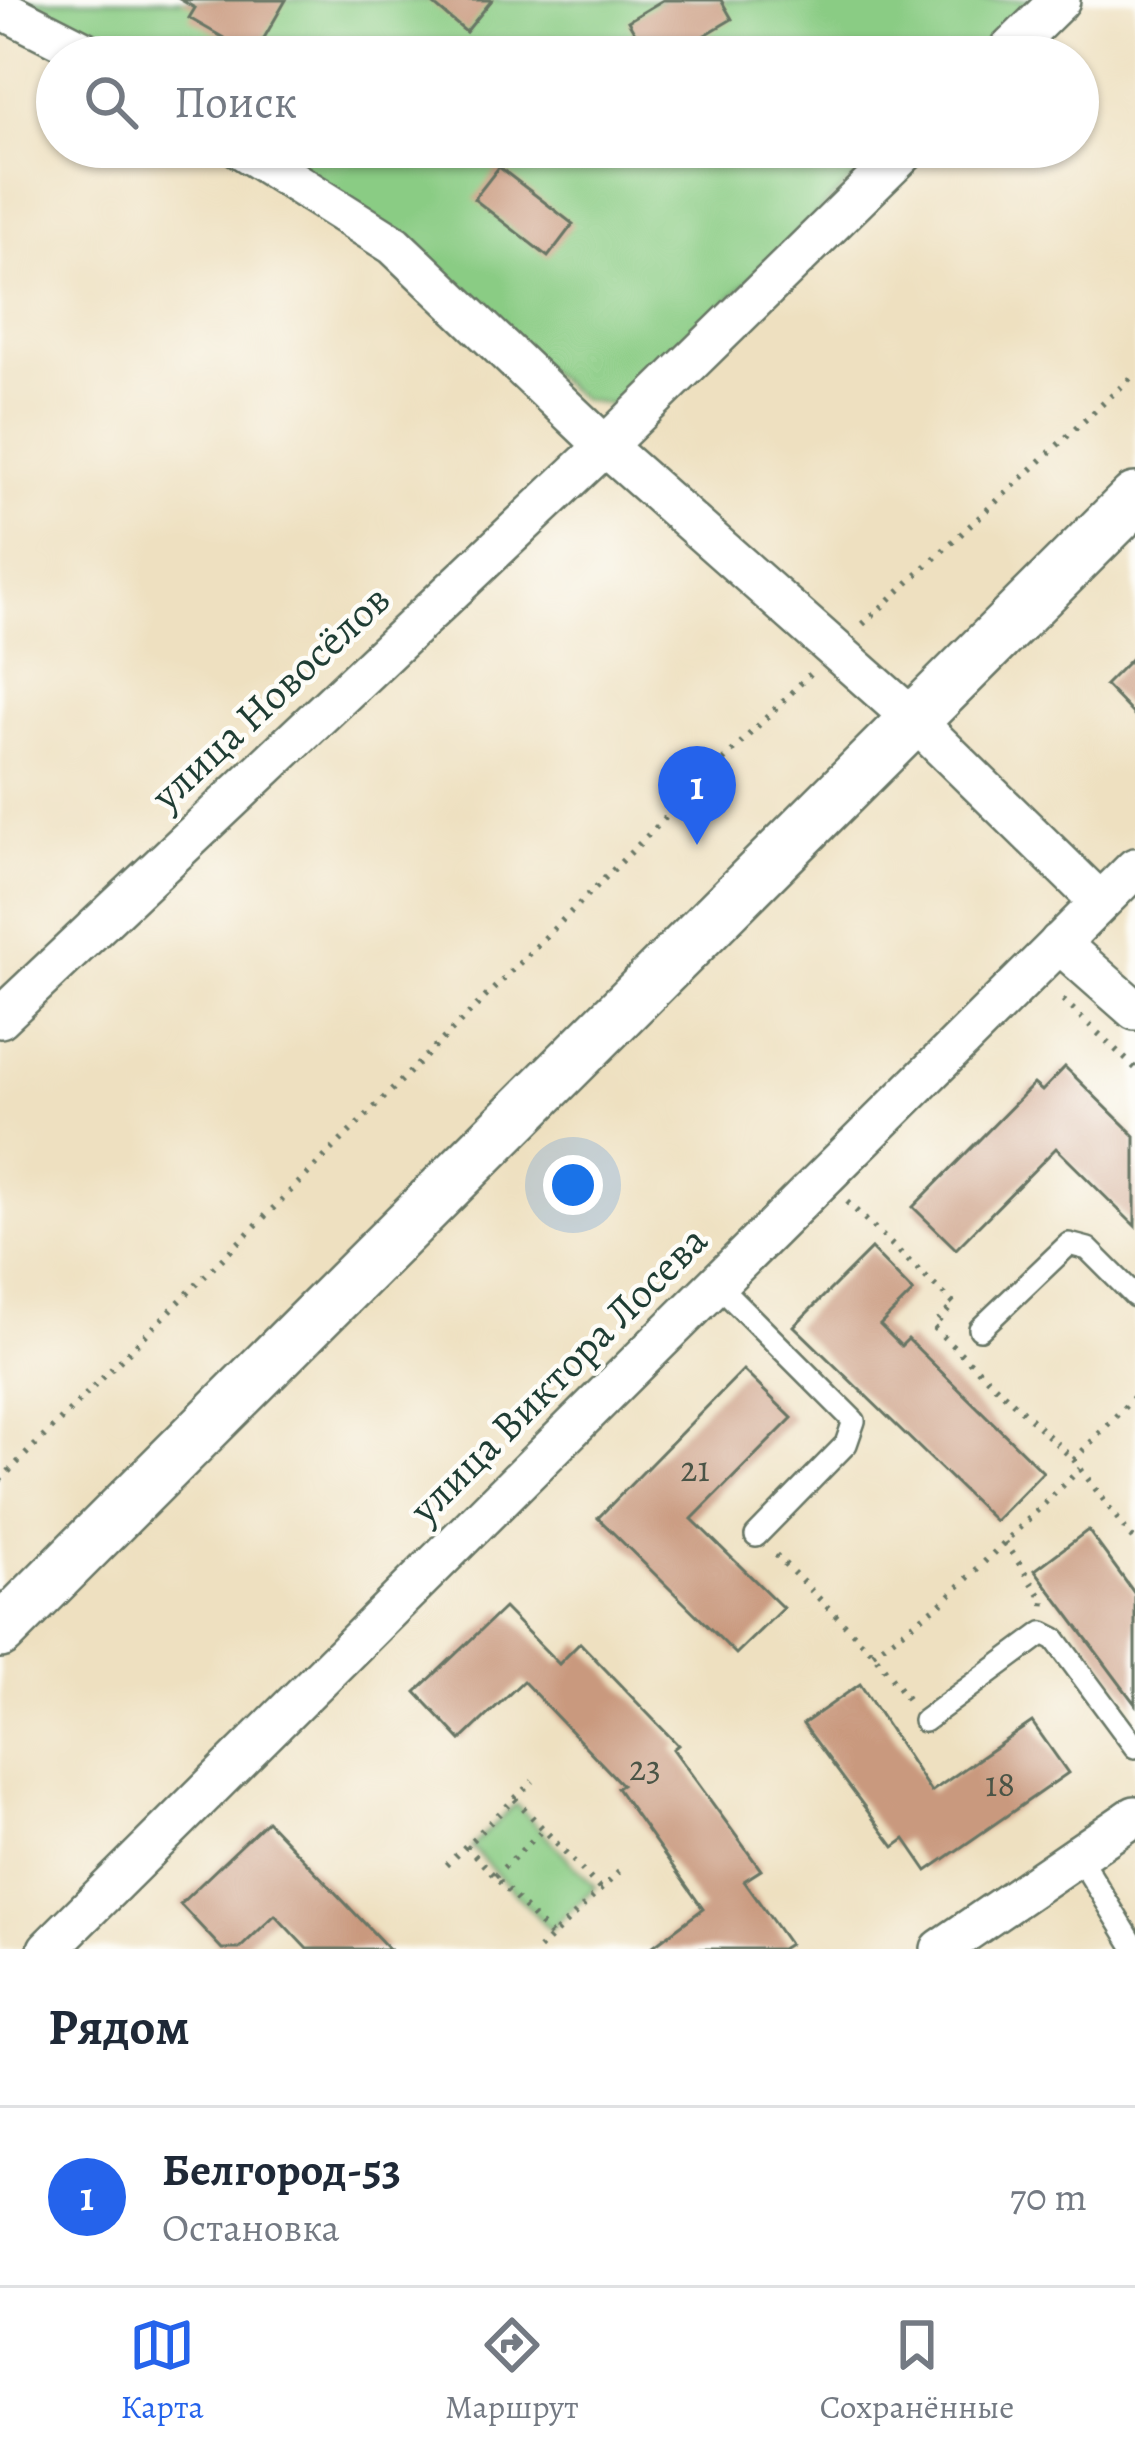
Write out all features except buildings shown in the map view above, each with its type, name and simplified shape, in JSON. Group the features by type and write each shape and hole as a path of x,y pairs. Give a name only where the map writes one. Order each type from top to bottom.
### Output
{"street":[{"path":"1023,36 1060,0"},
{"path":"0,8 55,36"},
{"path":"271,168 394,245 605,446 912,718 1100,902"},
{"name":"улица Новосёлов","path":"0,1018 605,446 889,168"},
{"path":"0,1632 1135,499"},
{"name":"улица Виктора Лосева","path":"48,1949 1134,871"},
{"path":"1059,943 1135,1010"},
{"path":"941,1949 1135,1816"}],"lane":[{"path":"980,1329 1069,1244 1088,1249 1135,1296"},
{"path":"717,1284 854,1420 846,1444 755,1536"},
{"path":"924,1720 1043,1634 1055,1640 1135,1747"},
{"path":"1078,1855 1135,1948"}],"path":[{"path":"0,1480 836,648 1135,374"},
{"path":"1074,1460 1135,1396"},
{"path":"873,1653 943,1602 1080,1469"},
{"path":"755,1536 873,1653 924,1720"},
{"path":"1005,1542 1044,1601 1043,1634"},
{"path":"446,1864 533,1781"},
{"path":"515,1799 602,1890"},
{"path":"495,1876 544,1829"},
{"path":"466,1846 552,1936"},
{"path":"539,1949 620,1871"}],"green space":[{"path":"22,0 1035,0 998,36 89,36"},
{"path":"296,168 864,168 628,399 613,405 583,400"},
{"path":"516,1804 595,1887 550,1930 471,1847"}],"place":[{"name":"Белгород-53","path":"697,845"}]}
